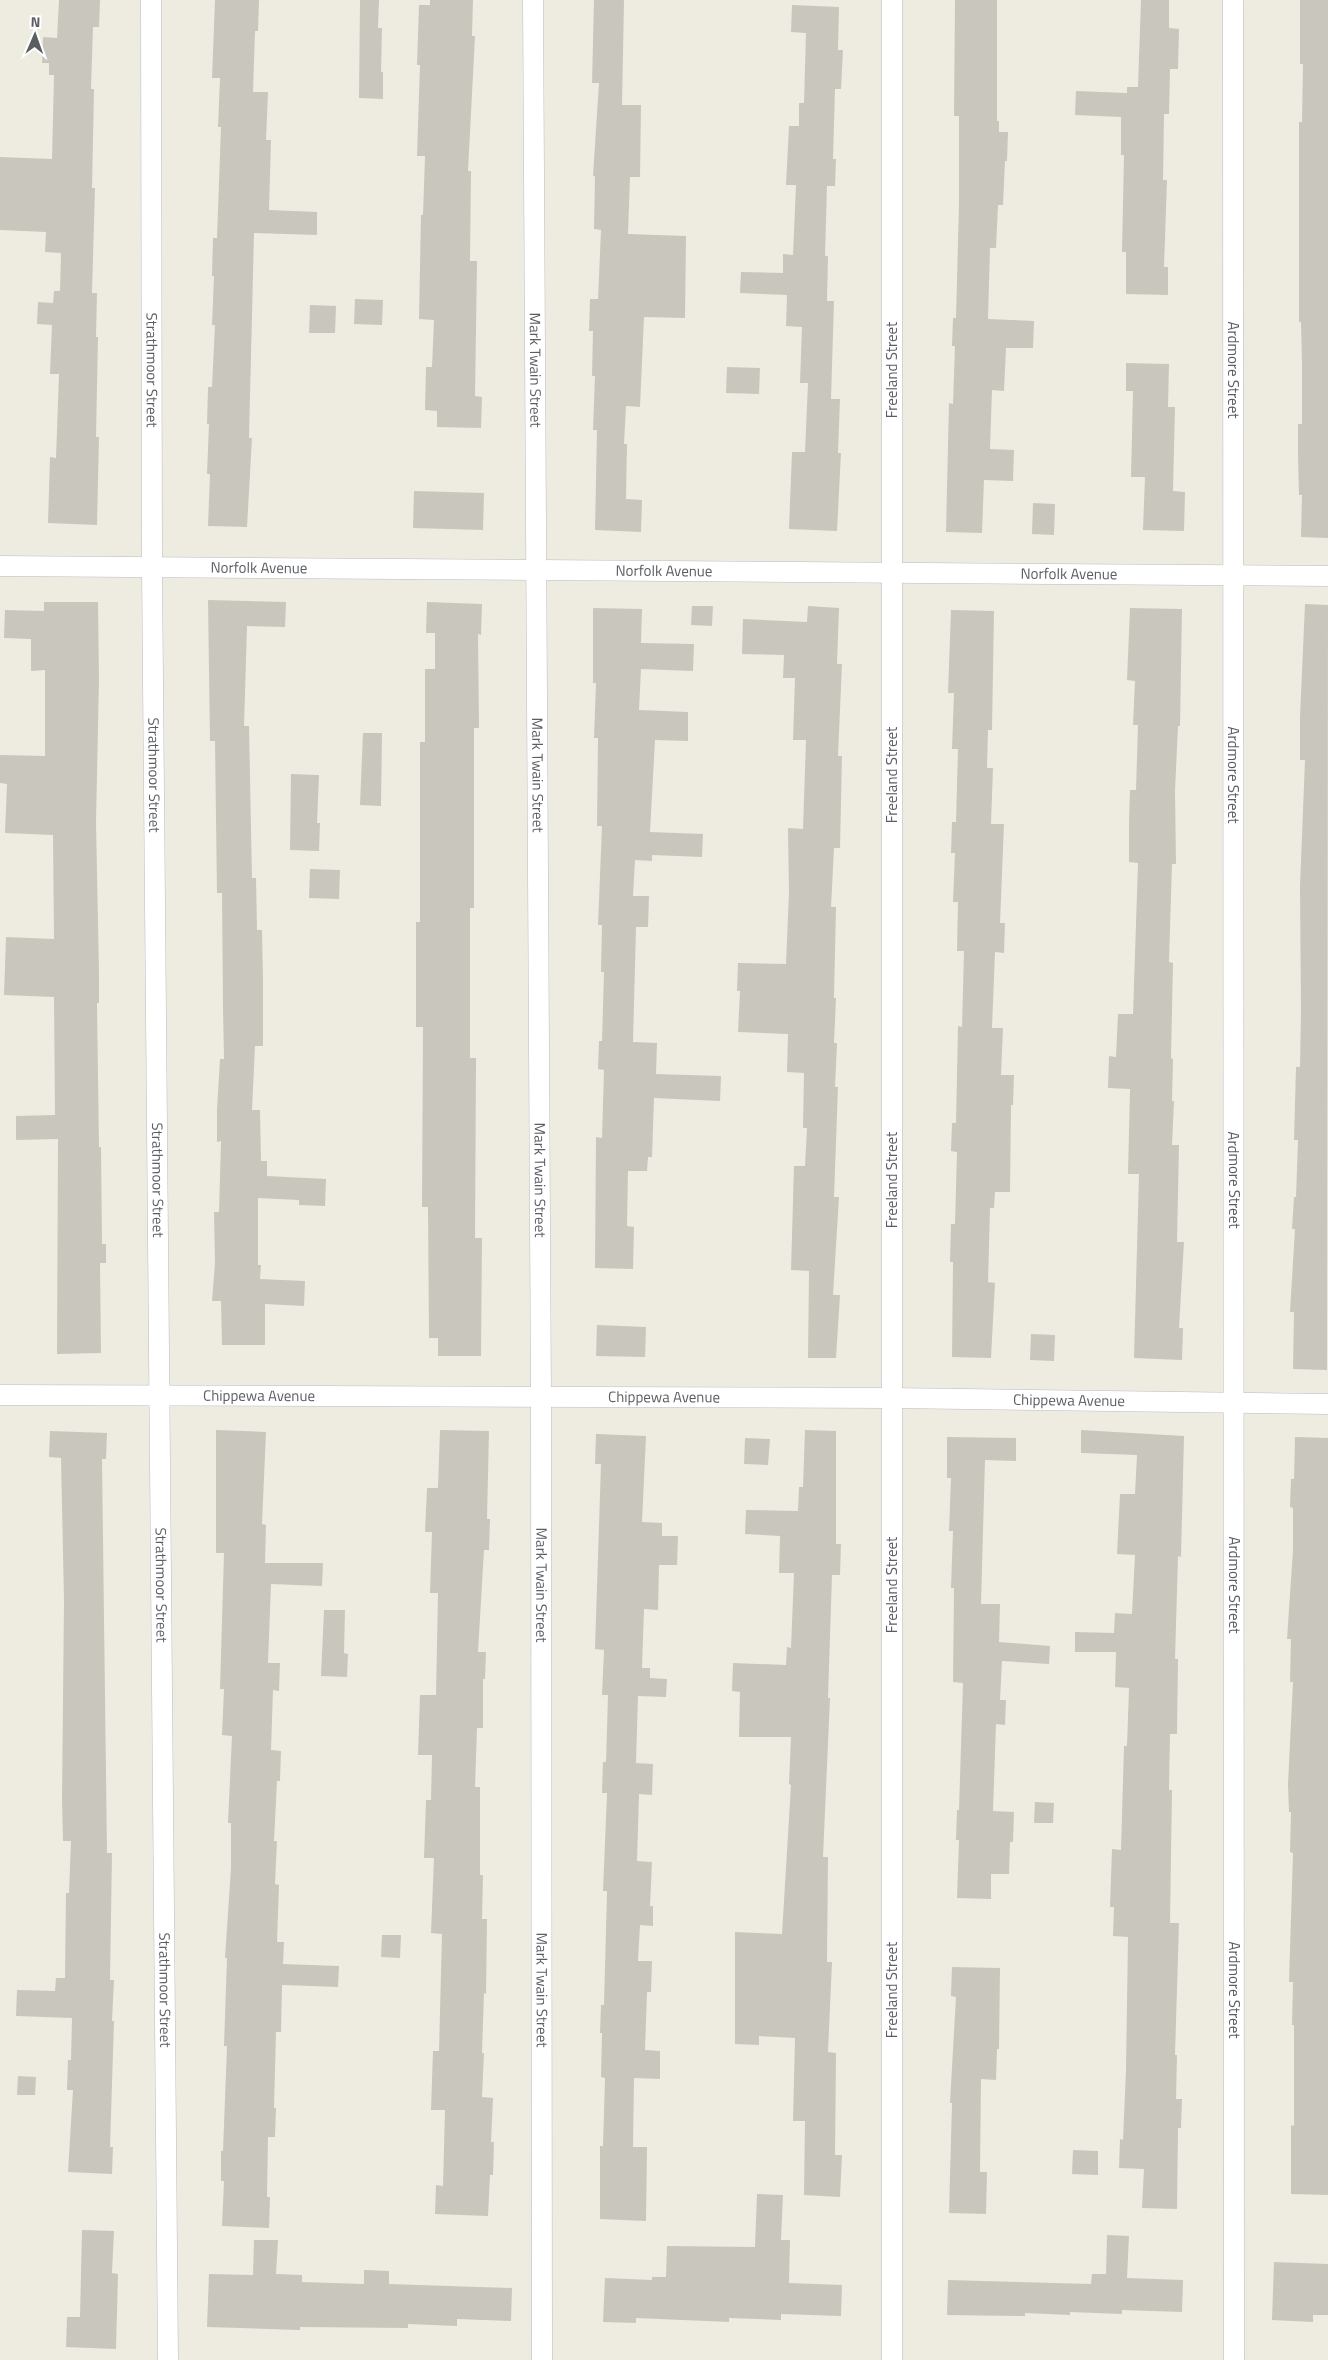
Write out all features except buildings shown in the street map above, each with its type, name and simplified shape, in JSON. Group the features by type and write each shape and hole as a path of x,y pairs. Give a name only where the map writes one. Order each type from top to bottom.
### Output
{"street":[{"name":"Strathmoor Street","path":"151,0 152,568 168,2360"},
{"name":"Mark Twain Street","path":"532,0 537,570 542,2360"},
{"name":"Freeland Street","path":"892,0 892,2360"},
{"name":"Ardmore Street","path":"1233,0 1234,2360"},
{"name":"Norfolk Avenue","path":"0,566 1328,576"},
{"name":"Chippewa Avenue","path":"0,1395 892,1398 1328,1404"}]}
